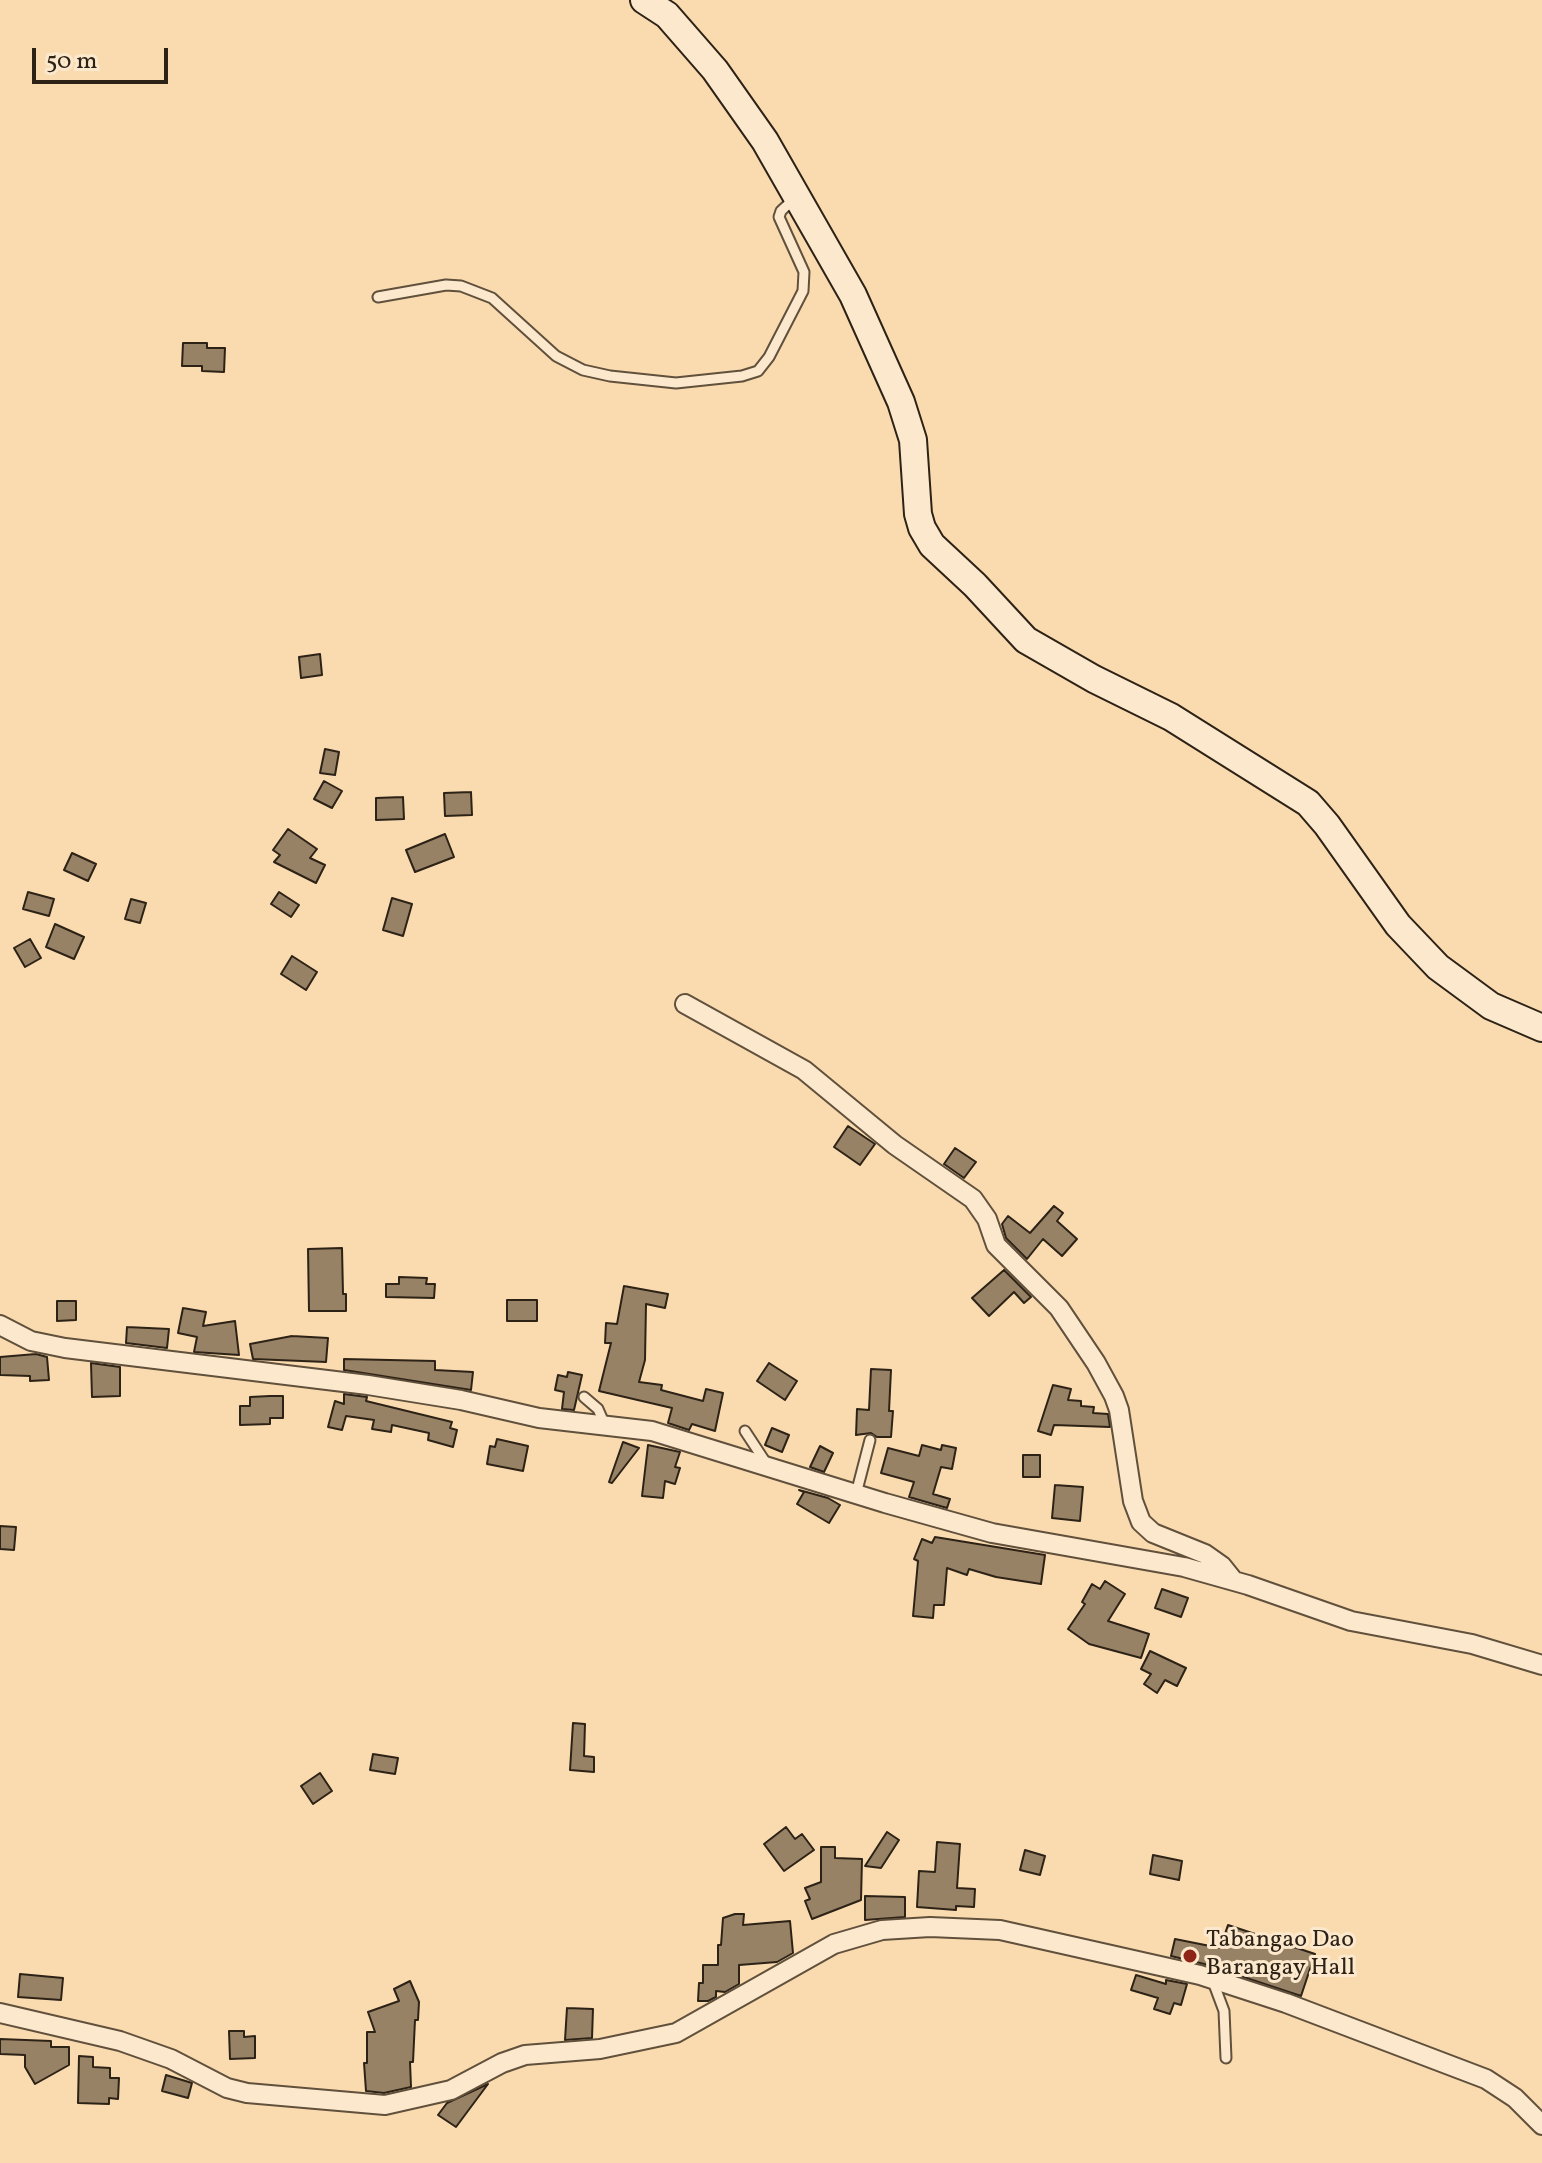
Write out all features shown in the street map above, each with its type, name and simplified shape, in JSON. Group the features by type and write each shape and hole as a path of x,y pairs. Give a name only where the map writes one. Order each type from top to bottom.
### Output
{"street":[{"path":"644,0 667,15 715,70 765,141 853,295 901,402 913,440 918,514 932,545 975,585 1026,640 1094,679 1171,717 1308,803 1398,925 1438,967 1491,1006 1542,1028"},
{"path":"685,1004 804,1070 895,1145 973,1199 987,1219 996,1245 1059,1308 1114,1396 1119,1410 1133,1501 1141,1522 1153,1533 1205,1554 1222,1566 1234,1581"},
{"path":"0,1325 31,1341 65,1348 368,1385 461,1400 539,1418 652,1431 992,1533 1184,1567 1351,1621 1472,1644 1542,1665"},
{"path":"0,2013 120,2041 171,2059 227,2088 247,2093 385,2105 451,2090 502,2063 525,2055 600,2049 676,2033 834,1944 882,1930 930,1927 1000,1930 1124,1956 1212,1979 1286,2003 1486,2079 1515,2098 1542,2125"}],"lane":[{"path":"378,297 446,285 461,286 492,298 556,356 583,370 676,383 742,376 758,371 769,357 803,291 804,272 779,217 796,196"},
{"path":"584,1397 598,1409 605,1425"},
{"path":"745,1431 768,1466"},
{"path":"856,1494 870,1440"},
{"path":"1212,1979 1224,2011 1226,2058"}],"building":[{"path":"183,343 207,343 207,348 225,348 224,372 202,371 202,366 182,366"},
{"path":"320,654 322,675 301,678 299,657"},
{"path":"325,749 339,752 335,775 320,773"},
{"path":"324,781 342,791 332,808 314,799"},
{"path":"471,792 472,815 445,816 444,793"},
{"path":"403,797 404,819 376,820 376,798"},
{"path":"288,829 317,849 310,858 325,865 316,883 274,862 280,855 273,850"},
{"path":"445,834 454,857 415,872 406,850"},
{"path":"72,853 96,864 88,881 64,870"},
{"path":"28,892 54,899 49,916 23,909"},
{"path":"279,892 299,905 291,917 271,904"},
{"path":"392,898 412,904 403,936 383,930"},
{"path":"131,899 146,903 140,923 125,919"},
{"path":"55,924 84,937 74,959 46,947"},
{"path":"30,939 41,958 25,967 14,948"},
{"path":"292,956 317,972 306,990 281,974"},
{"path":"848,1126 875,1144 860,1165 834,1147"},
{"path":"955,1148 976,1162 964,1178 944,1164"},
{"path":"1054,1206 1063,1213 1057,1221 1077,1239 1062,1256 1043,1239 1027,1259 1006,1238 1002,1224 1008,1216 1030,1233"},
{"path":"342,1248 346,1311 309,1311 308,1249"},
{"path":"1004,1270 1031,1297 1024,1303 1014,1292 989,1316 972,1298"},
{"path":"399,1277 427,1278 426,1284 435,1284 434,1298 386,1297 386,1284 399,1284"},
{"path":"624,1286 668,1294 665,1308 646,1304 645,1360 639,1382 662,1385 661,1390 703,1401 706,1389 723,1393 715,1431 692,1424 689,1430 668,1423 672,1408 599,1391 611,1343 605,1343 606,1323 617,1324"},
{"path":"507,1300 537,1300 537,1321 507,1321"},
{"path":"57,1301 76,1301 76,1320 57,1321"},
{"path":"183,1308 206,1312 203,1326 235,1321 239,1355 194,1352 197,1337 178,1333"},
{"path":"127,1327 169,1329 167,1348 126,1343"},
{"path":"292,1336 328,1338 326,1362 253,1359 250,1344"},
{"path":"36,1354 47,1357 49,1380 30,1381 30,1376 0,1375 0,1357"},
{"path":"344,1359 435,1361 435,1370 473,1372 471,1390 344,1370"},
{"path":"91,1363 120,1367 120,1396 92,1397"},
{"path":"769,1363 797,1381 785,1400 757,1381"},
{"path":"871,1369 891,1370 891,1437 877,1437 871,1433 856,1435 857,1409 869,1410"},
{"path":"568,1372 582,1375 574,1410 562,1409 564,1392 555,1390 558,1375 567,1377"},
{"path":"1053,1385 1071,1389 1068,1400 1081,1401 1081,1406 1094,1407 1093,1413 1108,1414 1110,1427 1054,1425 1051,1435 1038,1431"},
{"path":"344,1394 367,1397 366,1401 452,1422 450,1428 457,1430 453,1447 428,1440 429,1433 392,1425 391,1432 372,1429 374,1420 346,1416 342,1430 328,1427 335,1401 344,1404"},
{"path":"283,1396 283,1418 270,1418 270,1424 240,1425 240,1406 250,1406 250,1397"},
{"path":"772,1428 789,1435 782,1452 765,1445"},
{"path":"497,1439 528,1446 523,1471 487,1464 490,1446 495,1447"},
{"path":"623,1442 639,1448 612,1483 609,1482"},
{"path":"648,1445 680,1452 675,1467 680,1468 675,1484 665,1481 663,1498 642,1496"},
{"path":"922,1445 941,1450 942,1445 956,1448 952,1469 941,1467 933,1494 950,1499 947,1508 909,1497 914,1482 881,1473 888,1448 919,1456"},
{"path":"820,1446 833,1453 824,1472 810,1467"},
{"path":"1023,1455 1040,1455 1040,1477 1023,1477"},
{"path":"1055,1485 1083,1487 1080,1521 1052,1518"},
{"path":"799,1490 828,1498 840,1505 829,1523 797,1504 804,1492"},
{"path":"0,1526 16,1527 14,1550 0,1549"},
{"path":"935,1537 1045,1555 1041,1584 969,1569 967,1575 947,1568 944,1605 934,1605 933,1618 913,1616 918,1561 914,1559 922,1539 932,1543"},
{"path":"1105,1581 1125,1594 1108,1621 1149,1634 1141,1658 1089,1644 1068,1629 1085,1604 1082,1602 1092,1584 1100,1589"},
{"path":"1162,1589 1188,1598 1181,1617 1155,1608"},
{"path":"1150,1651 1186,1668 1177,1686 1165,1680 1157,1693 1144,1684 1151,1674 1141,1669"},
{"path":"573,1723 585,1724 584,1756 594,1757 594,1772 570,1770"},
{"path":"373,1754 398,1758 395,1774 370,1770"},
{"path":"320,1773 332,1791 313,1804 301,1786"},
{"path":"786,1827 795,1839 802,1834 814,1850 784,1871 764,1844"},
{"path":"887,1832 899,1840 881,1868 865,1866"},
{"path":"937,1842 960,1844 957,1888 975,1889 974,1907 956,1906 956,1910 917,1907 919,1871 935,1872"},
{"path":"821,1847 835,1847 835,1858 862,1859 861,1900 812,1919 805,1901 810,1899 805,1888 821,1882"},
{"path":"1025,1850 1045,1856 1040,1875 1020,1870"},
{"path":"1153,1855 1182,1861 1179,1880 1150,1874"},
{"path":"865,1896 905,1897 905,1917 865,1920"},
{"path":"744,1914 743,1925 790,1921 793,1953 777,1962 739,1965 739,1984 725,1992 716,1991 716,1997 708,2001 698,2001 699,1983 703,1983 703,1965 718,1965 723,1918"},
{"path":"1228,1925 1315,1954 1301,1996 1171,1956 1175,1939 1220,1948"},
{"path":"20,1974 63,1978 61,2000 18,1997"},
{"path":"1136,1975 1166,1984 1166,1980 1187,1984 1181,2005 1174,2003 1170,2014 1154,2009 1158,1998 1131,1990"},
{"path":"410,1981 419,2002 413,2062 410,2062 411,2087 384,2093 366,2091 364,2063 367,2063 367,2032 375,2032 368,2012 399,2001 394,1989"},
{"path":"567,2008 593,2009 592,2038 565,2040"},
{"path":"229,2031 244,2031 244,2037 255,2036 255,2058 230,2059"},
{"path":"0,2039 51,2041 51,2047 69,2047 69,2065 35,2084 25,2067 25,2055 0,2054"},
{"path":"79,2056 93,2057 93,2067 110,2068 110,2078 119,2078 118,2099 109,2098 109,2104 78,2103"},
{"path":"166,2075 192,2083 188,2098 162,2091"},
{"path":"488,2084 456,2127 438,2115 447,2103"}],"place":[{"name":"Tabangao Dao Barangay Hall","path":"1190,1956"}]}
